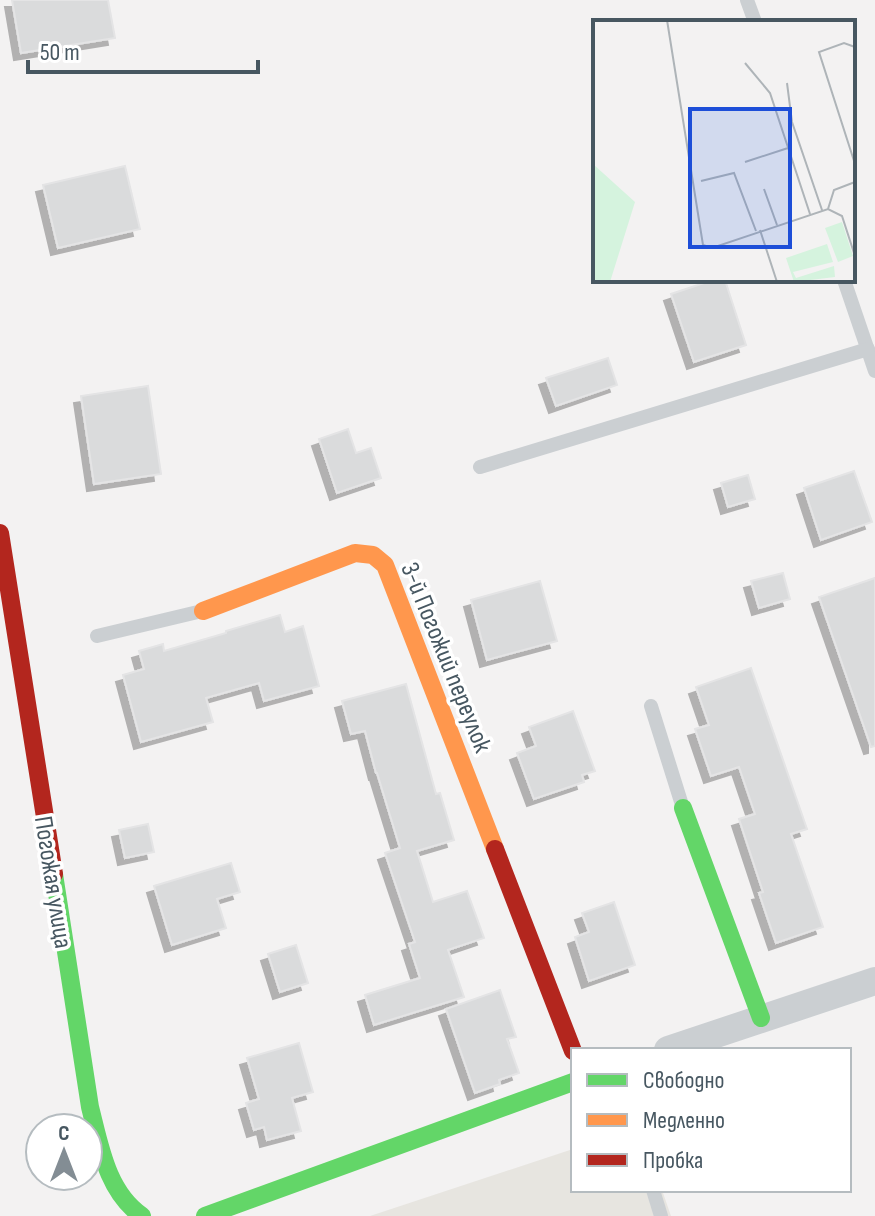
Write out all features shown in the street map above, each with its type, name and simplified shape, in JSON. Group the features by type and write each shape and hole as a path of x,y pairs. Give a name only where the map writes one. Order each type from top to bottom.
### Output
{"street":[{"name":"Погожая улица","path":"0,533 90,1107 118,1194 142,1216"},
{"name":"3-й Погожий переулок","path":"203,611 355,553 373,555 385,565 572,1048"},
{"path":"683,808 761,1018"},
{"path":"674,1048 875,981"},
{"path":"205,1216 571,1083"}],"lane":[{"path":"747,0 754,20"},
{"path":"845,282 875,371"},
{"path":"480,467 868,349"},
{"name":"3-й Погожий переулок","path":"97,636 203,611"},
{"path":"651,706 683,808"},
{"path":"654,1192 661,1216"}],"shaded area":[{"path":"571,1150 571,1192 663,1192 671,1216 370,1216"}],"building":[{"path":"12,0 108,0 115,38 21,53"},
{"path":"125,166 140,229 58,248 43,185"},
{"path":"707,282 726,282 746,345 694,362 671,294"},
{"path":"608,358 617,385 556,406 546,378"},
{"path":"148,386 161,474 94,484 81,396"},
{"path":"348,429 356,453 371,448 381,478 337,493 319,439"},
{"path":"854,471 872,522 821,540 804,488"},
{"path":"748,475 755,499 728,507 721,483"},
{"path":"783,573 790,599 759,608 751,581"},
{"path":"875,578 875,746 871,747 819,597"},
{"path":"540,581 557,641 487,660 471,600"},
{"path":"280,615 285,632 303,626 319,686 264,701 259,683 206,698 213,722 141,742 123,675 144,669 139,651 163,644 164,651"},
{"path":"751,668 807,829 791,834 823,927 776,943 739,819 755,814 739,767 711,776 695,729 709,725 696,687"},
{"path":"406,684 436,794 440,793 454,840 417,851 433,902 467,891 484,938 448,950 464,997 374,1025 365,995 420,978 409,944 415,942 385,853 400,848 365,731 351,734 342,701"},
{"path":"573,711 595,771 582,775 584,782 534,799 517,753 536,746 529,727"},
{"path":"148,824 154,852 125,858 119,830"},
{"path":"231,863 240,892 217,899 226,928 172,945 154,886"},
{"path":"614,902 635,965 589,981 575,937 589,932 582,913"},
{"path":"296,945 308,983 280,992 268,954"},
{"path":"500,990 516,1037 507,1039 519,1073 475,1093 446,1009"},
{"path":"299,1043 313,1092 292,1098 301,1131 267,1140 264,1127 254,1130 246,1103 259,1099 247,1058"}],"traffic: fast":[{"path":"683,808 761,1018"},
{"path":"54,874 97,1137 113,1181 130,1206 142,1216"},
{"path":"205,1216 571,1083"}],"traffic: slow":[{"path":"203,611 355,553 373,555 385,565 495,849"}],"traffic: jam":[{"path":"0,533 54,874"},
{"path":"495,849 572,1048"}]}
